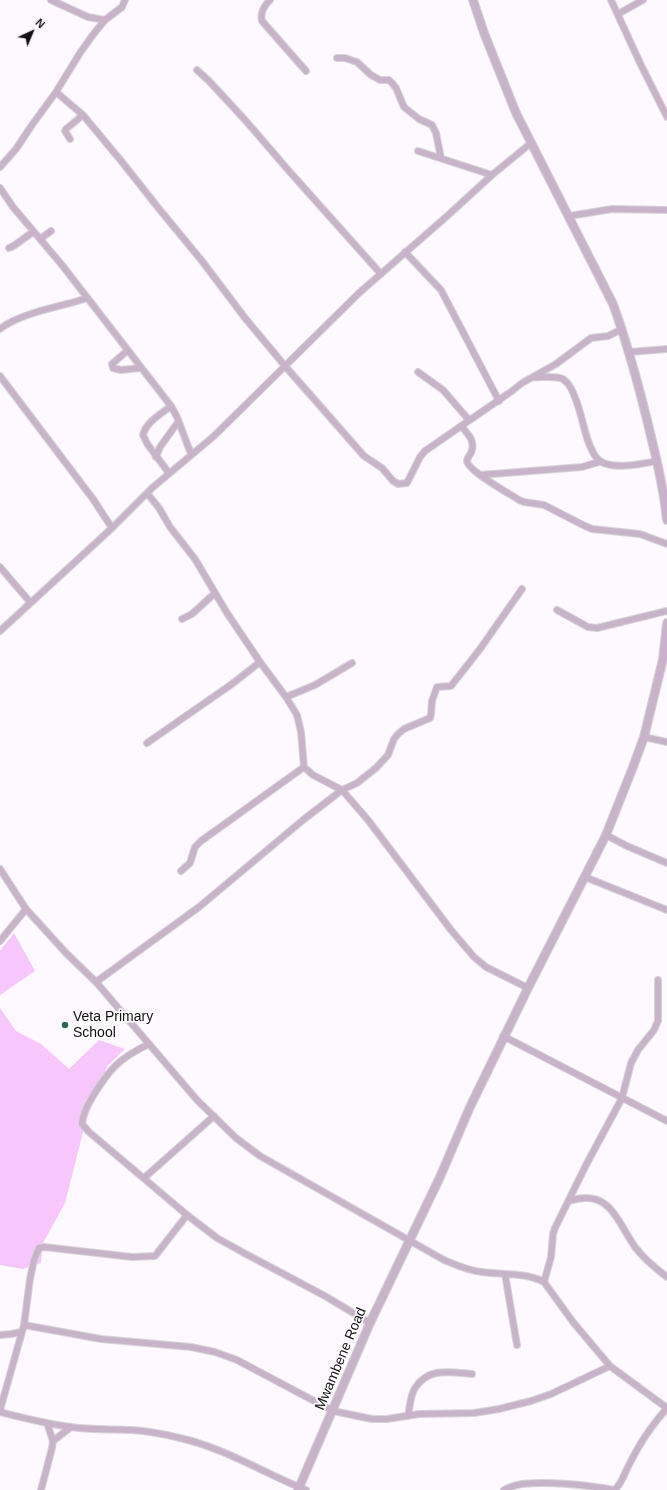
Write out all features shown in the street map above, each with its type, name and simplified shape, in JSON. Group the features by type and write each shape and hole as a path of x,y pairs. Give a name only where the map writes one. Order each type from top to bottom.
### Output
{"street":[{"path":"0,167 16,149 56,92 80,53 105,20 122,7 125,0"},
{"path":"270,0 264,8 261,17 262,21 306,71"},
{"path":"472,0 516,113 613,304 630,352 657,460 667,520"},
{"path":"610,0 667,117"},
{"path":"618,14 643,0"},
{"path":"54,1 80,14 105,20"},
{"path":"337,58 345,58 357,62 380,80 389,80 396,88 404,107 419,119 432,125 436,133 441,158"},
{"path":"197,70 214,85 381,274"},
{"path":"56,92 83,115 285,366 364,456 382,468 393,481 398,484 407,483 420,457 425,451 469,420 499,401 532,377 556,364 591,338 608,336 622,329"},
{"path":"70,139 65,131 66,129 83,115"},
{"path":"0,631 112,528 147,493 214,436 404,252 531,143"},
{"path":"418,151 492,175"},
{"path":"0,188 13,207 88,298 140,368 171,406 177,416 191,454"},
{"path":"569,216 612,210 667,210"},
{"path":"40,238 51,231"},
{"path":"9,248 18,244 25,237 34,232"},
{"path":"404,252 441,290 499,401"},
{"path":"0,329 9,323 36,312 88,298"},
{"path":"630,352 667,349"},
{"path":"127,351 112,364 112,368 121,370 140,368"},
{"path":"418,372 443,390 469,420"},
{"path":"0,376 3,383 93,499 112,528"},
{"path":"532,377 560,378 569,386 576,401 592,450 599,462 605,464 630,466 657,460"},
{"path":"169,473 156,457 144,438 144,432 149,424 171,406"},
{"path":"156,457 160,447 178,422"},
{"path":"461,426 473,443 473,447 467,462 472,469 500,489 524,502 544,505 587,527 640,534 667,544"},
{"path":"480,474 571,468 589,466 599,462"},
{"path":"147,493 159,508 170,527 195,559 215,593 260,662 286,697 297,716 301,732 304,767 313,774 342,790 368,820 451,930 474,957 486,967 528,988"},
{"path":"0,567 30,602"},
{"path":"96,982 199,907 303,820 342,790 367,776 384,760 398,734 404,729 430,718 432,701 437,687 451,686 480,649 522,589"},
{"path":"182,619 192,614 215,593"},
{"path":"556,610 588,627 597,628 667,612"},
{"name":"Mwambene Road","path":"301,1489 370,1323 410,1240 503,1036 606,835 644,737 663,659 667,623"},
{"path":"147,743 232,684 260,662"},
{"path":"286,697 315,685 352,663"},
{"path":"644,737 667,742"},
{"path":"181,871 190,863 195,847 201,841 304,767"},
{"path":"606,835 627,846 667,863"},
{"path":"0,869 26,909 66,953 96,982 197,1100 236,1138 260,1156 444,1260 470,1270 530,1277 544,1282 573,1322 610,1366 667,1408 644,1436 614,1490 596,1486 542,1483 521,1484 504,1490"},
{"path":"585,877 667,910"},
{"path":"0,941 26,909"},
{"path":"544,1282 551,1257 553,1234 622,1098 631,1064 638,1050 654,1030 658,1021 658,980"},
{"path":"503,1036 667,1121"},
{"path":"149,1044 128,1055 115,1065 106,1075 82,1114 82,1124 89,1132 186,1215 217,1238 244,1254 325,1296 370,1323"},
{"path":"144,1178 214,1116"},
{"path":"569,1201 580,1197 586,1197 593,1198 606,1205 613,1211 635,1247 645,1260 667,1277"},
{"path":"186,1215 154,1256 132,1257 44,1247 39,1248 34,1260 30,1279 24,1325 0,1411 47,1423 71,1427 98,1430 132,1430 181,1438 215,1449 301,1489"},
{"path":"505,1274 517,1345"},
{"path":"24,1325 101,1339 171,1344 215,1352 237,1360 333,1411 372,1419 387,1419 419,1414 474,1413 499,1409 563,1390 610,1366"},
{"path":"0,1335 21,1332"},
{"path":"408,1416 415,1388 430,1374 439,1372 472,1374"},
{"path":"41,1490 53,1441 47,1423"},
{"path":"53,1441 71,1427"}],"shaded area":[{"path":"14,933 35,971 0,995 0,951"},
{"path":"0,1008 16,1031 41,1044 69,1069 99,1040 125,1049 107,1066 85,1124 65,1203 43,1243 41,1263 23,1269 0,1265"}],"place":[{"name":"Veta Primary School","path":"65,1025"}]}
